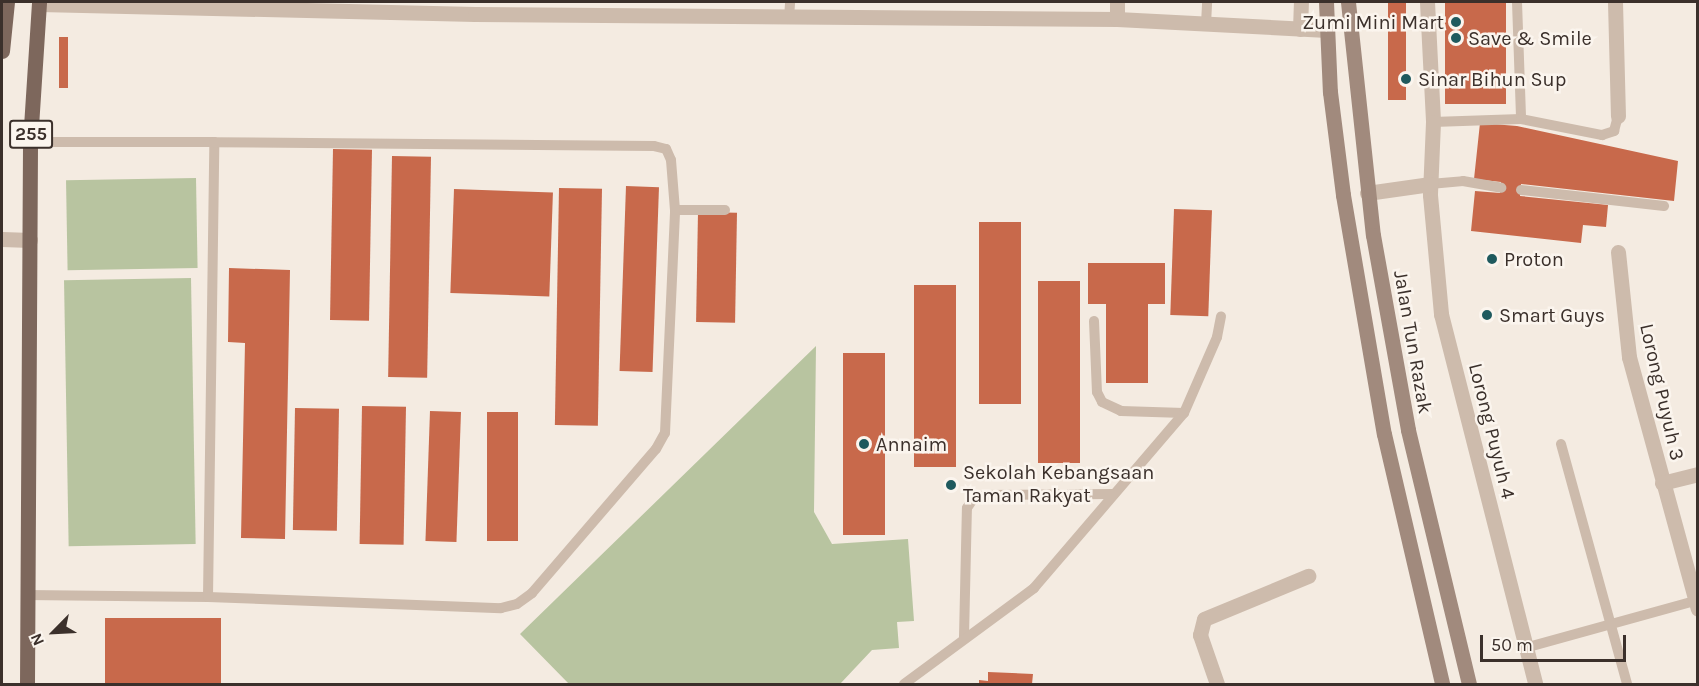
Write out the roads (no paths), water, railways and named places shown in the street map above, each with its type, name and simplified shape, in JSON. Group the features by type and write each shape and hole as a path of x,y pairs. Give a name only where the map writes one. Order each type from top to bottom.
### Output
{"main road":[{"path":"2,49 7,2"},
{"path":"1326,2 1330,92 1343,195 1384,434 1442,684"},
{"name":"Jalan Tun Razak","path":"1348,2 1366,193 1408,430 1469,684"},
{"name":"255","path":"29,684 25,644 30,142 39,3"}],"street":[{"path":"1117,2 1117,19"},
{"path":"1300,29 1301,2"},
{"name":"Lorong Puyuh 4","path":"1427,2 1433,122 1430,184 1441,314 1535,684"},
{"path":"1615,2 1618,116"},
{"path":"39,3 475,8 789,18 1117,19 1327,30"},
{"path":"1366,193 1430,184"},
{"path":"2,239 30,240"},
{"name":"Lorong Puyuh 3","path":"1618,252 1629,357 1696,605"},
{"path":"1662,483 1698,474"},
{"path":"1216,684 1200,635 1204,618 1308,576"}],"lane":[{"path":"789,2 789,18"},
{"path":"1206,24 1207,2"},
{"path":"1517,2 1521,119"},
{"path":"1433,122 1521,119 1602,135 1614,131 1618,116"},
{"path":"26,595 208,597 501,608 517,604 532,593 656,449 665,433 675,210 671,160 666,149 654,146 30,142"},
{"path":"208,597 214,142"},
{"path":"1430,184 1463,181 1501,188"},
{"path":"1521,190 1664,206"},
{"path":"675,210 725,210"},
{"path":"904,684 964,637 1034,588 1184,413 1211,352 1221,316"},
{"path":"1095,321 1097,392 1102,402 1121,411 1184,413"},
{"path":"1561,444 1627,684"},
{"path":"964,637 967,508 973,499 985,495 1114,494"},
{"path":"1525,648 1696,605"}],"place":[{"name":"Zumi Mini Mart","path":"1456,22"},
{"name":"Save & Smile","path":"1456,38"},
{"name":"Sinar Bihun Sup","path":"1406,79"},
{"name":"Proton","path":"1492,259"},
{"name":"Smart Guys","path":"1487,315"},
{"name":"Annaim","path":"864,444"},
{"name":"Sekolah Kebangsaan Taman Rakyat","path":"951,485"}]}
